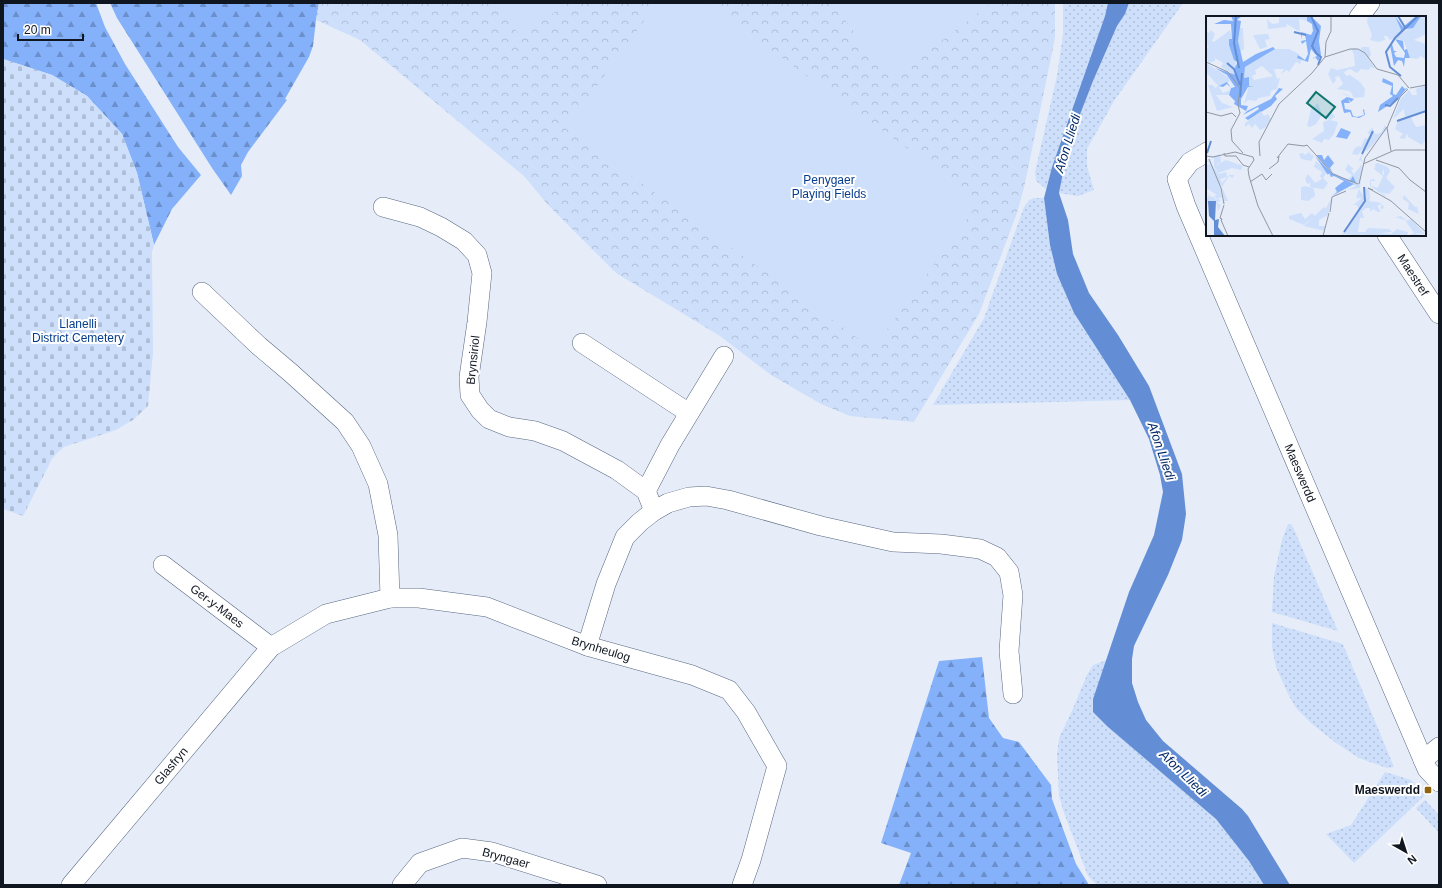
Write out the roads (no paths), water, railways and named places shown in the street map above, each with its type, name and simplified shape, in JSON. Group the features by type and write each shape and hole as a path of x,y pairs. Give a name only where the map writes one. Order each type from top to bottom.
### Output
{"street":[{"path":"1360,16 1370,3"},
{"name":"Maeswerdd","path":"1206,153 1190,162 1177,179 1186,206 1423,760 1427,769 1439,782"},
{"name":"Brynsiriol","path":"383,207 420,217 441,227 464,241 477,255 482,273 477,322 468,377 470,395 488,420 509,427 535,431 563,442 617,470 646,491"},
{"name":"Maestref","path":"1388,236 1439,314"},
{"path":"202,292 259,346 292,373 345,422 362,446 378,484 388,534 390,598"},
{"path":"582,343 689,413"},
{"path":"654,511 646,491 670,445 724,356"},
{"path":"587,646 606,584 625,537 640,522 654,511 668,503 690,497 706,496 728,500 821,526 893,542 948,545 980,550 997,557 1009,572 1013,595 1009,651 1013,694"},
{"name":"Ger-y-Maes","path":"163,565 272,647"},
{"name":"Brynheulog","path":"272,647 326,614 390,598 419,598 487,607 587,646 692,675 729,690 746,712 777,766 751,860 742,885"},
{"name":"Glasfryn","path":"71,885 272,647"},
{"path":"1423,760 1439,747"},
{"name":"Bryngaer","path":"402,885 420,863 462,848 492,852 597,885"}],"water":[{"name":"Afon Lliedi","path":"1108,3 1129,3 1125,14 1117,26 1093,81 1069,143 1059,193 1068,220 1073,254 1089,293 1118,335 1149,386 1182,474 1186,514 1182,540 1168,575 1134,646 1132,659 1132,683 1146,720 1163,741 1242,809 1248,816 1290,885 1264,885 1249,861 1216,819 1108,727 1093,712 1093,699 1129,592 1154,535 1163,492 1160,475 1149,439 1130,400 1074,313 1057,274 1050,245 1044,198 1052,167 1105,16"}],"place":[{"name":"Maeswerdd","path":"1428,790"}],"park label":[{"name":"Penygaer Playing Fields","path":"829,187"},
{"name":"Llanelli District Cemetery","path":"78,331"}]}
